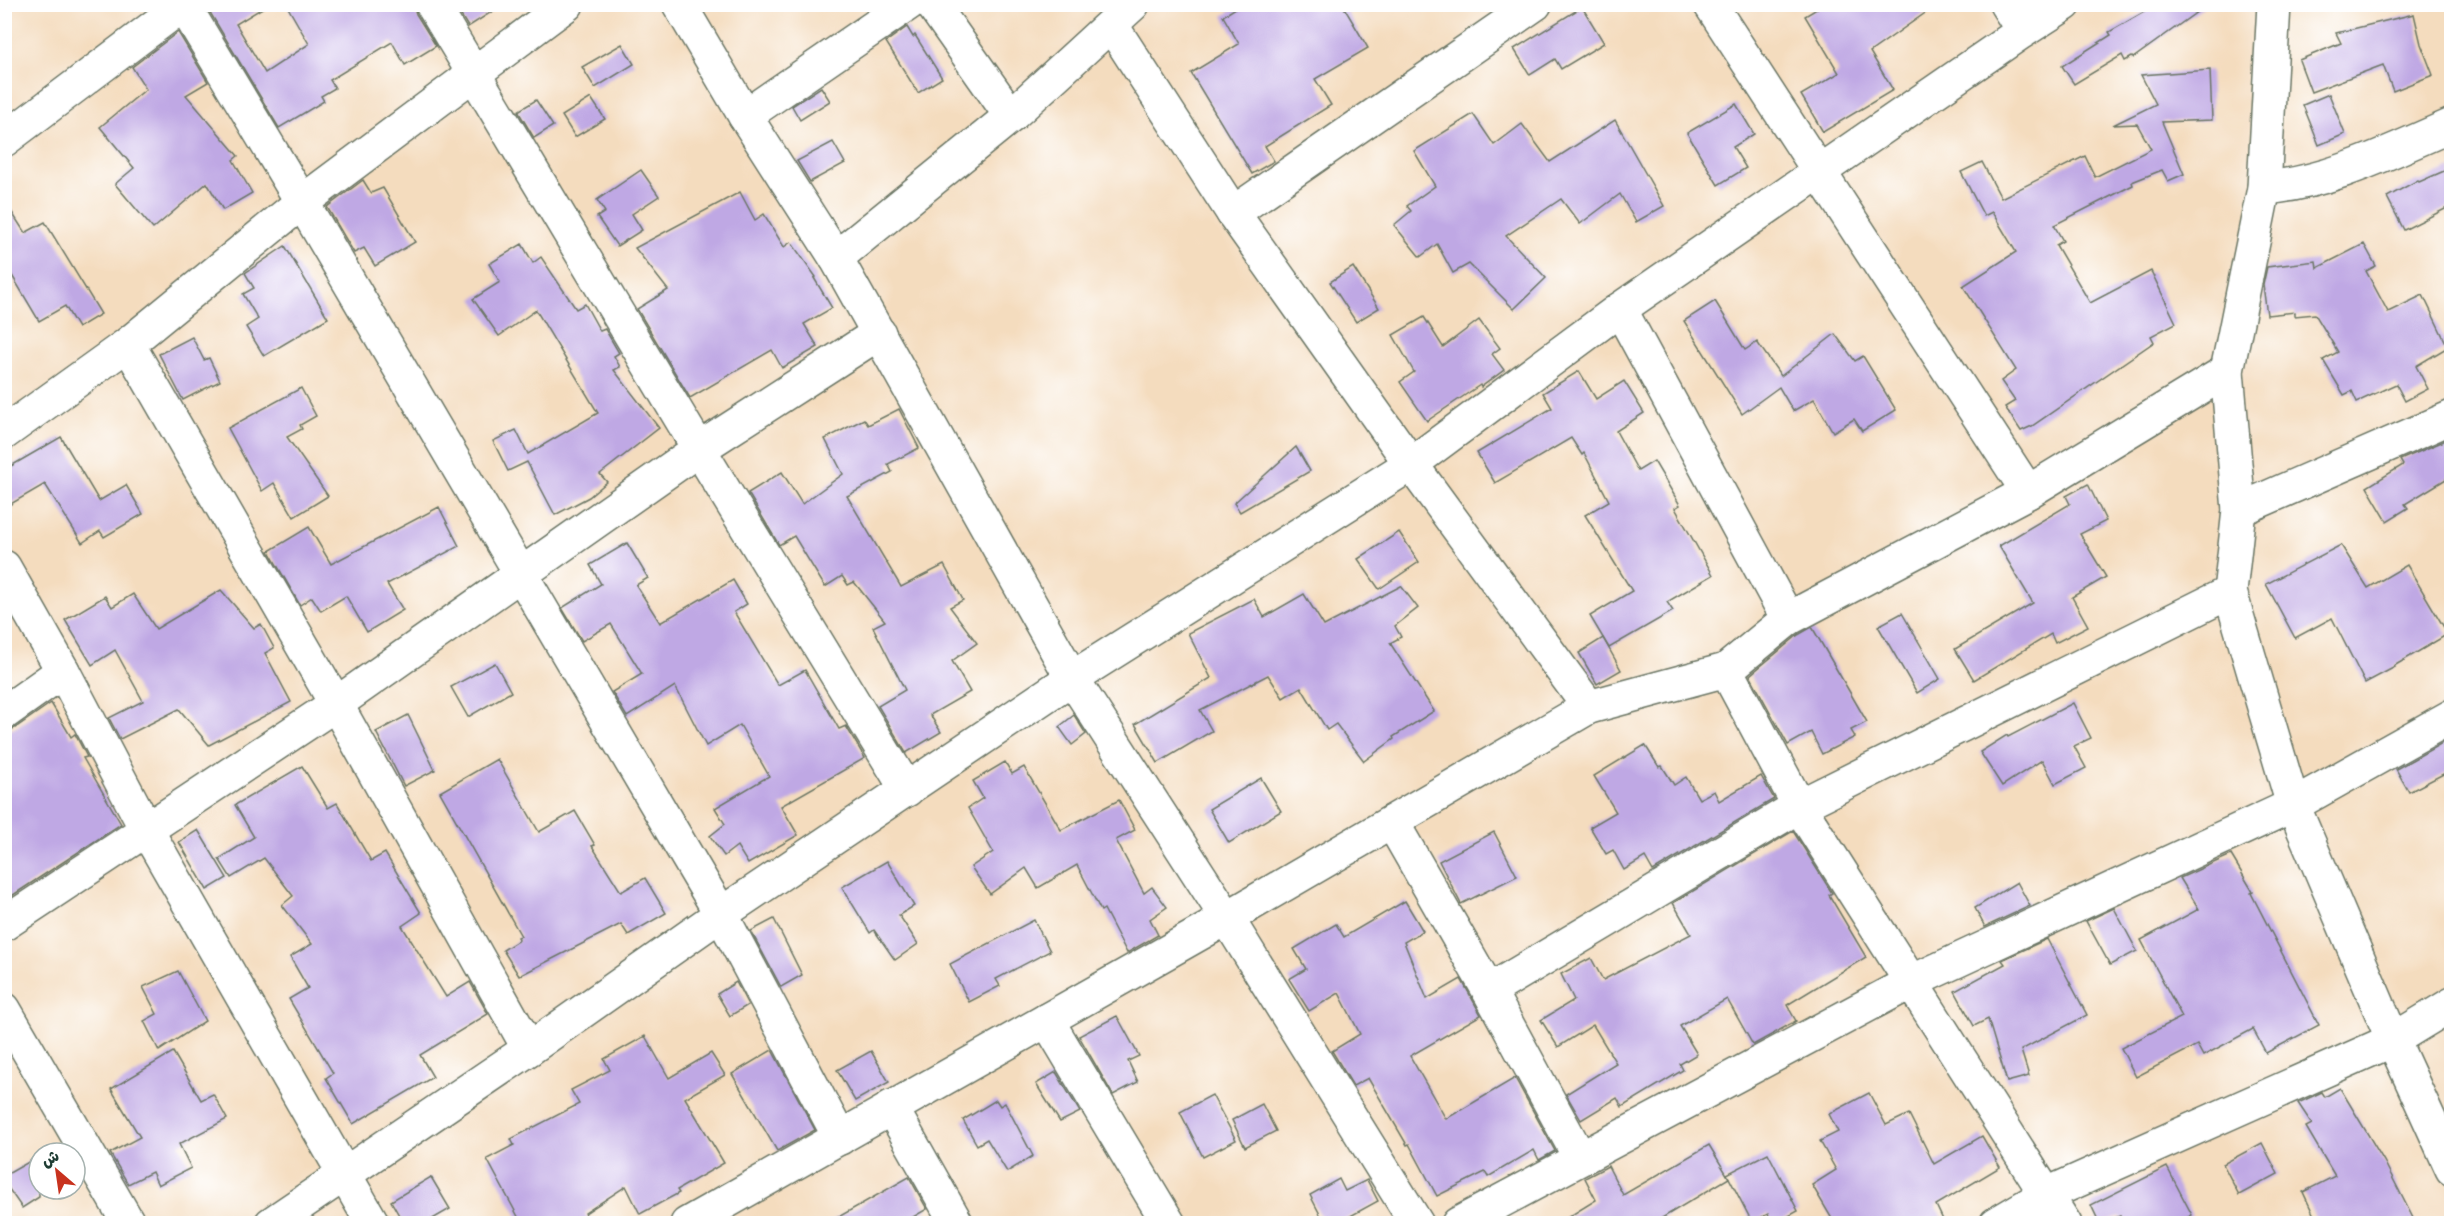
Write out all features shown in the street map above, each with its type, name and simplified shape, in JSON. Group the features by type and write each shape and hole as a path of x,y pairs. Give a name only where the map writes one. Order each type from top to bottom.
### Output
{"street":[{"path":"432,4 907,790"},
{"path":"4,433 128,344 302,202 567,4"},
{"path":"678,4 745,116 836,258 1072,678 1227,918 1417,1224"},
{"path":"745,116 908,4"},
{"path":"932,4 1011,116"},
{"path":"1233,213 1536,4"},
{"path":"1710,4 2028,492"},
{"path":"271,1224 529,1049 722,914 1072,678 1411,465 1620,309 1821,172 2014,18 2065,4"},
{"path":"2274,4 2264,188 2227,372 2239,510 2230,592 2293,805 2393,1040 2451,1169"},
{"path":"4,140 183,5 302,202 722,914 840,1138"},
{"path":"836,258 1011,116 1123,15 1233,213 1411,465 1590,707"},
{"path":"2264,188 2293,186 2335,174 2451,125"},
{"path":"1620,309 1788,619"},
{"path":"4,924 336,704 699,449 879,333"},
{"path":"128,344 336,704 529,1049"},
{"path":"687,1224 1227,918 1590,707 1726,670 1788,619 2028,492 2227,372"},
{"path":"2239,510 2451,417"},
{"path":"4,567 63,671 146,829 373,1224"},
{"path":"1489,991 1799,806 2230,592"},
{"path":"1726,670 1799,806 2065,1224"},
{"path":"4,713 63,671"},
{"path":"1458,1224 1911,982 2293,805 2451,716"},
{"path":"1392,822 1489,991 1580,1158"},
{"path":"1996,1224 2045,1195 2393,1040 2451,1004"},
{"path":"4,1009 129,1224"},
{"path":"1047,1020 1169,1224"},
{"path":"891,1107 957,1224"}],"building":[{"path":"205,4 269,4 236,24 265,73 309,44 286,4 413,4 416,14 436,46 405,65 392,42 330,80 335,88 321,96 324,101 279,128"},
{"path":"454,4 504,4 468,27"},
{"path":"1242,4 1342,4 1368,48 1315,79 1331,105 1265,146 1274,161 1252,174 1191,73 1239,44 1223,16"},
{"path":"1825,4 1938,4 1870,52 1893,90 1823,132 1801,95 1839,73 1805,16"},
{"path":"2158,4 2208,4 2133,58 2125,61 2122,55 2074,84 2062,66 2111,35 2109,32"},
{"path":"1582,7 1604,43 1561,69 1555,59 1530,75 1514,49"},
{"path":"2414,14 2421,44 2433,75 2393,91 2383,65 2311,92 2299,60 2341,43 2336,33"},
{"path":"907,27 913,37 915,35 942,78 918,93 886,42"},
{"path":"178,32 208,82 186,95 238,156 233,160 252,193 223,210 207,183 153,229 115,184 134,168 100,127 146,89 132,67"},
{"path":"622,44 634,64 595,88 582,67"},
{"path":"2210,70 2212,120 2162,122 2184,174 2168,181 2162,170 2132,182 2133,185 2054,225 2063,241 2056,245 2090,303 2151,271 2176,323 2151,336 2154,342 2032,426 2021,431 2005,407 2015,401 2001,381 2016,370 1963,286 2016,252 1992,212 1984,216 1961,172 1982,162 2001,198 2085,156 2095,177 2151,149 2137,124 2113,125 2156,104 2141,75"},
{"path":"821,87 830,101 800,120 792,106"},
{"path":"2329,94 2345,134 2319,145 2303,105"},
{"path":"591,98 605,119 575,137 562,116"},
{"path":"536,100 553,126 534,138 518,111"},
{"path":"1736,104 1754,134 1733,147 1746,168 1718,185 1687,133"},
{"path":"1473,114 1494,145 1522,124 1550,162 1615,120 1664,206 1636,222 1620,194 1580,224 1561,199 1506,236 1546,278 1514,309 1469,264 1453,273 1437,244 1420,257 1394,225 1411,211 1407,206 1435,186 1414,151"},
{"path":"833,142 845,163 810,182 797,161"},
{"path":"2451,168 2451,206 2404,230 2387,197 2418,180 2419,182"},
{"path":"641,170 659,196 632,214 642,230 617,246 597,217 605,212 597,200"},
{"path":"363,180 371,193 383,188 415,242 375,266 364,248 354,253 327,207"},
{"path":"740,192 755,220 764,214 784,247 791,242 816,277 814,278 832,308 804,324 818,347 782,368 772,350 690,398 637,309 668,290 635,248"},
{"path":"4,200 25,233 45,222 101,314 78,328 65,306 39,321 4,262"},
{"path":"522,244 533,263 541,257 576,309 585,304 600,331 605,329 619,353 614,356 620,367 614,370 659,428 600,474 607,482 589,497 555,515 527,462 508,471 493,441 516,430 528,454 598,413 536,310 499,336 473,299 500,282 489,264"},
{"path":"2364,244 2376,266 2366,271 2388,312 2423,295 2448,347 2416,366 2428,389 2405,401 2396,384 2357,402 2352,391 2344,395 2323,360 2338,352 2315,314 2295,316 2295,312 2267,315 2263,285 2267,267 2316,261 2317,268"},
{"path":"285,246 328,318 264,356 246,327 258,319 243,294 254,288 245,273"},
{"path":"1353,267 1379,308 1356,322 1330,282"},
{"path":"1715,301 1745,350 1757,342 1781,376 1835,334 1855,361 1863,356 1896,410 1862,431 1854,419 1833,432 1814,399 1793,411 1779,387 1742,414 1684,321"},
{"path":"1424,317 1443,347 1479,320 1500,348 1492,354 1504,370 1427,421 1400,382 1414,372 1393,335"},
{"path":"192,337 204,360 209,358 220,381 183,400 159,354"},
{"path":"1579,371 1596,399 1624,381 1644,413 1616,431 1638,471 1654,461 1680,505 1675,508 1713,575 1667,602 1673,611 1609,648 1590,616 1632,591 1585,515 1609,501 1584,453 1582,455 1571,438 1495,483 1477,453 1552,408 1543,393"},
{"path":"301,388 316,416 300,425 302,429 287,437 328,496 294,517 274,483 262,491 228,428"},
{"path":"899,409 919,448 888,464 892,472 847,496 901,587 944,565 963,600 950,607 977,643 952,661 970,692 930,715 941,732 906,753 878,706 905,690 873,627 885,621 854,582 848,585 842,576 825,587 794,536 779,545 748,493 782,472 802,504 843,474 825,439 864,419 868,425"},
{"path":"61,437 99,501 126,485 143,514 104,537 100,531 82,543 45,484 4,508 4,470"},
{"path":"2451,438 2451,476 2405,504 2408,508 2387,521 2367,487 2403,465 2400,460"},
{"path":"1296,447 1310,471 1240,512 1234,503"},
{"path":"2088,484 2106,521 2080,534 2106,577 2072,597 2088,626 2055,643 2051,634 1974,680 1955,649 2033,603 1999,546 2070,504 2066,496"},
{"path":"439,507 459,546 387,584 403,610 367,632 346,596 321,611 312,597 300,605 269,551 309,527 331,564"},
{"path":"1399,532 1419,562 1379,589 1358,559"},
{"path":"627,543 648,578 636,585 660,623 733,580 747,604 734,612 778,685 805,670 839,729 846,726 865,758 781,806 798,835 748,864 737,846 724,856 710,836 725,824 715,808 769,776 740,725 706,746 675,686 627,717 612,692 642,674 611,624 582,641 562,608 601,584 590,565"},
{"path":"2341,545 2368,588 2407,565 2448,634 2365,683 2332,618 2295,638 2266,584"},
{"path":"1401,586 1418,608 1395,626 1401,637 1390,643 1434,711 1393,737 1394,739 1364,761 1336,724 1327,730 1301,687 1283,698 1268,675 1200,710 1212,731 1158,763 1135,724 1211,678 1188,633 1254,599 1264,617 1304,594 1324,626"},
{"path":"221,590 254,628 261,624 274,648 265,653 291,702 209,745 179,709 120,739 109,718 143,701 115,650 92,665 65,620 105,596 112,607 133,594 156,629"},
{"path":"1902,613 1940,679 1917,693 1878,626"},
{"path":"1812,627 1867,722 1851,730 1855,737 1822,754 1811,732 1788,745 1750,675 1798,635"},
{"path":"1603,638 1621,670 1597,684 1579,653"},
{"path":"495,663 511,692 468,717 451,687"},
{"path":"51,703 71,737 75,734 87,757 83,758 121,824 4,901 4,732 15,728"},
{"path":"2073,703 2091,738 2074,746 2086,768 2055,784 2042,760 2002,786 1980,752 2007,735 2008,737"},
{"path":"408,715 435,770 404,786 376,732"},
{"path":"1074,715 1086,734 1072,745 1059,727"},
{"path":"2451,738 2451,770 2409,792 2396,769"},
{"path":"1645,745 1674,785 1686,777 1699,799 1714,791 1719,801 1761,776 1774,799 1653,871 1645,857 1624,870 1613,850 1606,854 1590,827 1616,812 1594,776"},
{"path":"497,759 539,832 575,811 595,845 592,846 621,892 645,878 666,913 628,935 621,924 519,976 503,950 519,940 518,937 521,936 440,792"},
{"path":"1005,762 1012,774 1024,767 1061,830 1119,800 1135,830 1116,840 1144,893 1152,887 1167,907 1150,919 1158,935 1127,953 1104,909 1101,911 1077,865 1038,888 1026,868 990,894 971,867 993,852 968,808 983,798 973,781"},
{"path":"302,766 328,808 337,803 371,861 385,853 421,913 402,926 446,997 470,982 488,1014 420,1055 433,1077 353,1124 326,1078 333,1073 289,999 308,988 290,957 312,944 282,905 293,896 264,858 231,878 219,859 254,837 235,805"},
{"path":"1261,778 1281,811 1229,843 1209,809"},
{"path":"198,830 227,878 207,890 179,842"},
{"path":"1793,831 1832,893 1829,895 1866,957 1787,1005 1796,1021 1753,1045 1727,999 1680,1026 1697,1054 1680,1064 1683,1070 1622,1107 1617,1098 1581,1120 1566,1094 1616,1063 1593,1025 1558,1047 1541,1020 1574,1000 1561,974 1591,958 1603,980 1691,934 1673,903"},
{"path":"1494,832 1517,876 1461,904 1439,861"},
{"path":"2231,855 2253,892 2251,893 2319,1025 2266,1053 2253,1029 2203,1056 2197,1045 2136,1077 2121,1048 2182,1017 2141,940 2199,909 2180,878"},
{"path":"887,861 914,906 899,915 918,944 895,960 874,930 870,933 842,887"},
{"path":"2017,882 2030,906 1985,927 1975,908"},
{"path":"1405,901 1423,931 1404,942 1427,999 1461,979 1481,1015 1410,1056 1446,1119 1515,1078 1555,1151 1539,1160 1534,1150 1488,1177 1485,1172 1437,1196 1409,1144 1407,1145 1368,1078 1353,1086 1332,1051 1360,1034 1339,993 1309,1011 1289,979 1306,969 1294,949 1336,924 1344,937"},
{"path":"2114,908 2137,951 2110,965 2086,921"},
{"path":"774,919 802,975 781,987 751,931"},
{"path":"1034,920 1050,951 996,979 1000,986 969,1002 950,964"},
{"path":"2047,939 2087,1015 2021,1050 2029,1076 2007,1082 1988,1019 1974,1026 1955,991 2005,964 2002,960"},
{"path":"178,971 205,1021 159,1051 144,1021 157,1014 143,987"},
{"path":"736,982 748,1005 730,1016 717,994"},
{"path":"1117,1016 1139,1056 1128,1061 1138,1082 1113,1095 1079,1036"},
{"path":"645,1036 669,1078 711,1053 725,1075 685,1098 724,1163 677,1190 679,1193 640,1214 626,1186 585,1213 590,1224 522,1224 487,1159 514,1145 511,1139 579,1104 571,1090 610,1070 604,1059"},
{"path":"772,1050 815,1130 777,1151 732,1074"},
{"path":"871,1051 889,1082 855,1101 837,1070"},
{"path":"173,1052 201,1100 213,1094 227,1119 179,1144 191,1168 158,1185 152,1172 128,1184 110,1153 140,1137 111,1089"},
{"path":"1056,1072 1080,1112 1060,1122 1036,1084"},
{"path":"2340,1088 2384,1161 2416,1224 2318,1224 2303,1192 2335,1176 2306,1127 2312,1124 2298,1103 2322,1092 2325,1097"},
{"path":"1869,1093 1886,1125 1909,1114 1934,1164 1982,1136 2000,1167 1936,1205 1945,1224 1835,1224 1812,1185 1836,1170 1820,1141 1838,1132 1829,1114"},
{"path":"1212,1095 1236,1140 1203,1157 1180,1112"},
{"path":"996,1100 1000,1106 1005,1103 1033,1156 1007,1172 987,1139 977,1145 963,1120"},
{"path":"1262,1104 1276,1131 1245,1147 1232,1120"},
{"path":"2262,1143 2278,1174 2239,1195 2223,1164"},
{"path":"1709,1145 1729,1178 1652,1224 1557,1224 1596,1200 1585,1178 1608,1166 1623,1195"},
{"path":"1768,1153 1798,1211 1774,1224 1768,1214 1752,1222 1727,1174"},
{"path":"27,1163 27,1201 33,1201 22,1208 4,1182 4,1176"},
{"path":"2167,1167 2192,1215 2176,1224 2124,1224 2120,1216 2100,1224 2091,1205"},
{"path":"431,1177 450,1209 424,1224 404,1224 391,1201"},
{"path":"909,1177 927,1209 901,1224 826,1224"},
{"path":"1339,1179 1345,1191 1367,1180 1378,1201 1336,1224 1325,1224 1310,1195"}]}
